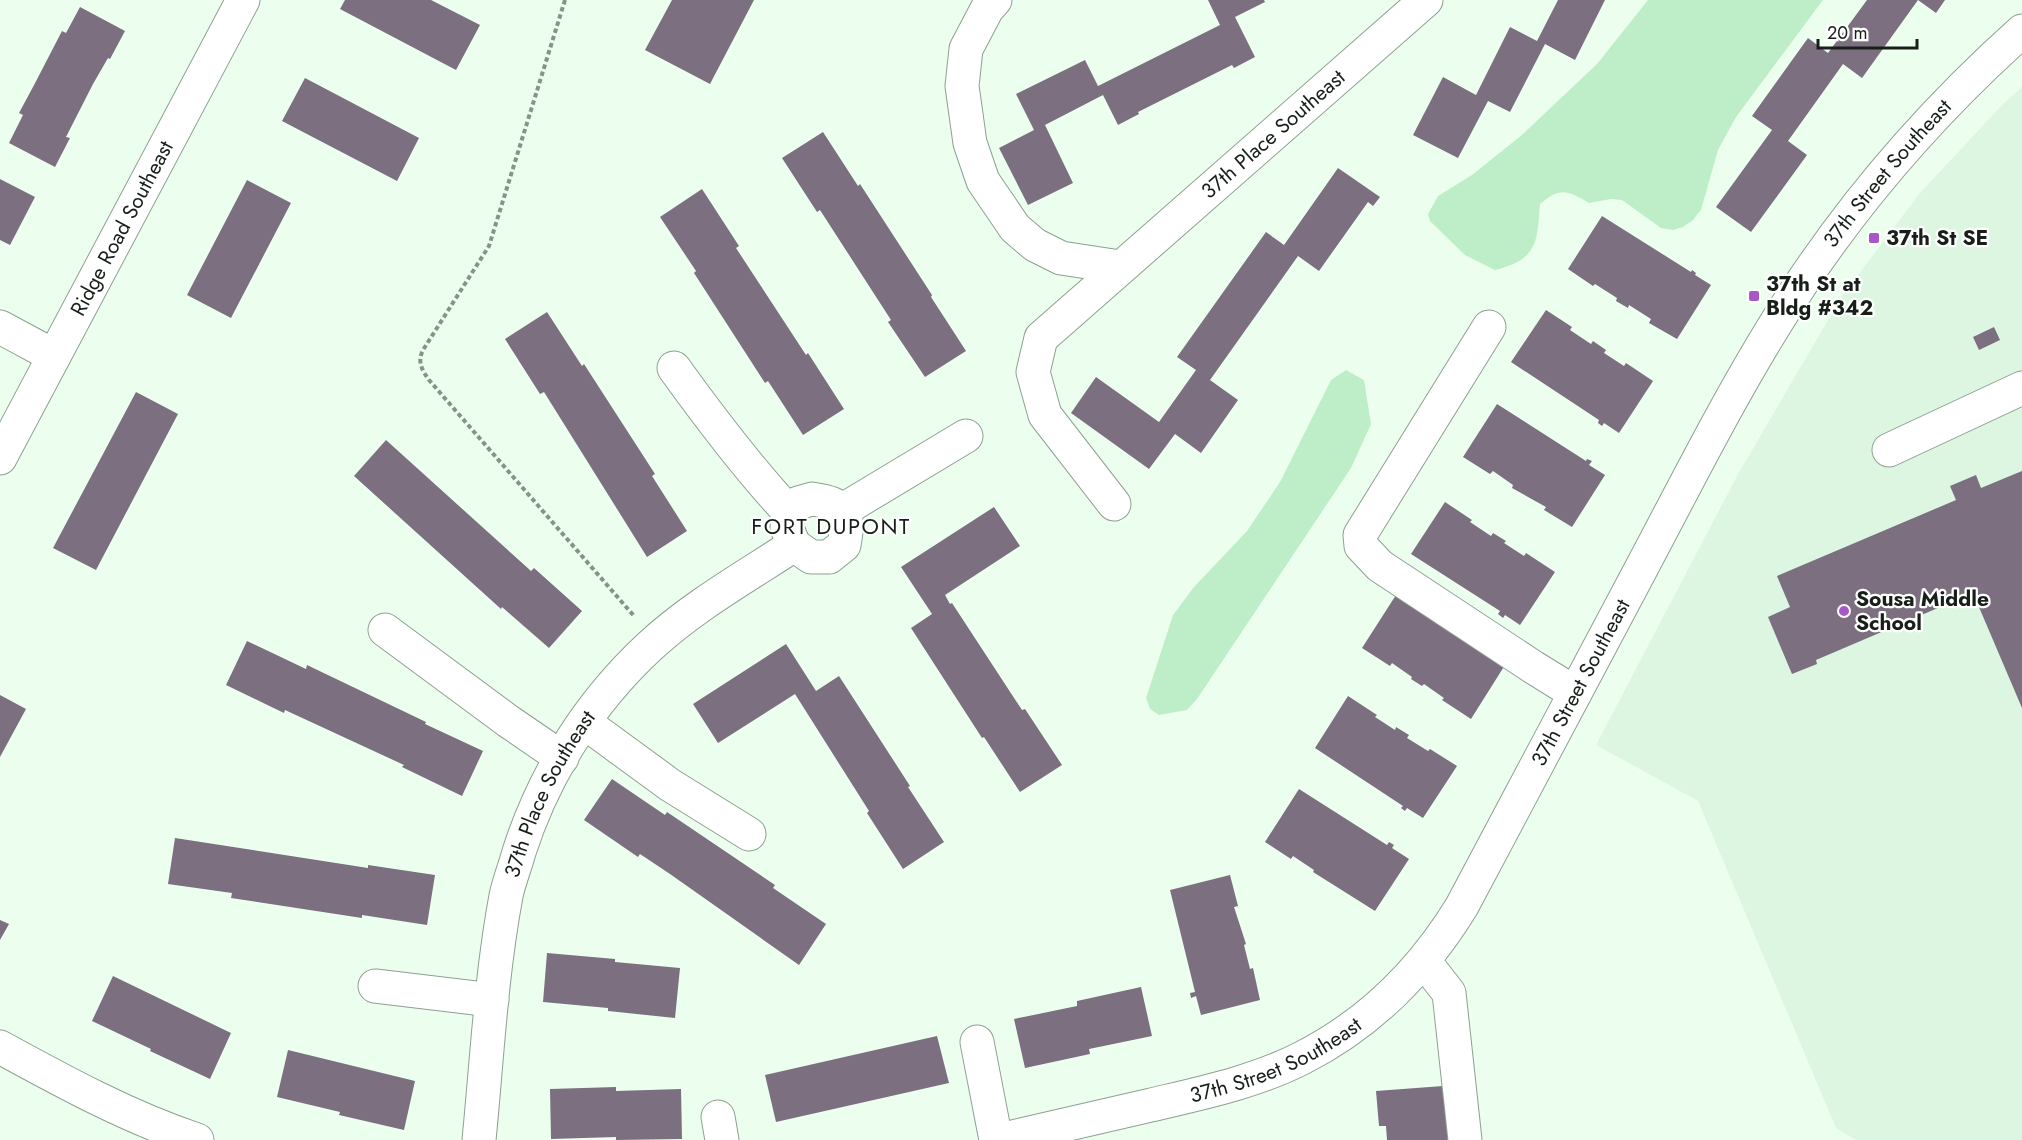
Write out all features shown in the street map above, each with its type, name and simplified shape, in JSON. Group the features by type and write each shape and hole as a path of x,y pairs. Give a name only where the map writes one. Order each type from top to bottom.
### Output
{"street":[{"name":"Ridge Road Southeast","path":"0,458 243,0"},
{"path":"994,0 966,49 962,86 970,143 983,181 1016,228 1035,245 1061,258 1120,267"},
{"name":"37th Place Southeast","path":"1114,504 1045,415 1033,372 1041,338 1426,0"},
{"name":"37th Street Southeast","path":"998,1140 1215,1090 1278,1069 1303,1058 1350,1029 1393,993 1424,961 1462,906 1714,432 1776,323 1828,247 1913,138 1958,91 2022,31"},
{"path":"0,327 54,356"},
{"path":"1489,327 1360,535 1361,546 1380,566 1575,693"},
{"path":"674,368 729,444 788,511 787,528 794,545 811,557 829,557 844,545 848,524 843,510 829,502 812,499 798,503 788,511"},
{"path":"1889,450 2022,388"},
{"path":"843,510 966,435"},
{"name":"37th Place Southeast","path":"479,1140 492,1000 506,895 529,824 562,758 584,722 623,673 656,641 694,610 794,545"},
{"path":"385,630 562,758"},
{"path":"584,722 670,786 749,834"},
{"path":"1424,961 1449,993 1465,1140"},
{"path":"375,986 492,1000"},
{"path":"976,1042 998,1140"},
{"path":"0,1047 78,1089 197,1140"}],"path":[{"path":"565,0 489,246 423,350 420,363 422,370 437,389 656,641"}],"shaded area":[{"name":"Sousa Middle School","path":"2022,87 2022,1140 1856,1140 1836,1128 1698,801 1596,745 1737,476 1842,296 1920,193 2002,105"}],"green space":[{"path":"1648,0 1823,0 1736,117 1718,150 1701,210 1693,220 1673,230 1661,228 1622,200 1611,199 1589,203 1564,192 1553,195 1540,204 1536,239 1527,255 1520,261 1495,270 1465,255 1430,221 1428,214 1438,196 1472,175 1523,134 1597,64"},
{"path":"1346,370 1364,380 1371,424 1351,468 1197,699 1187,710 1159,715 1150,709 1146,698 1173,615 1194,587 1247,531 1280,482 1331,380"}],"building":[{"path":"345,0 431,0 480,25 456,70 340,9"},
{"path":"672,0 754,0 710,84 645,50"},
{"path":"1208,0 1264,0 1265,2 1235,17 1255,57 1234,68 1232,65 1138,112 1139,114 1118,125 1103,95 1045,125 1073,183 1028,205 999,148 1034,130 1016,94 1085,60 1098,86 1220,25"},
{"path":"1558,0 1605,0 1575,60 1545,44 1510,112 1488,101 1458,158 1413,135 1443,77 1476,95 1510,27 1537,41"},
{"path":"1867,0 1918,0 1862,78 1843,64 1788,141 1807,155 1751,232 1716,207 1772,130 1752,116 1808,38 1828,53"},
{"path":"1918,0 1945,0 1936,13"},
{"path":"80,7 125,31 93,84 66,137 70,138 55,167 9,143 23,115 19,113 62,31 66,33"},
{"path":"305,78 419,138 397,181 282,121"},
{"path":"823,132 858,186 860,184 966,351 925,377 888,322 891,320 820,210 817,212 782,158"},
{"path":"1338,168 1380,197 1373,206 1368,202 1319,271 1298,256 1210,380 1238,400 1201,453 1175,434 1149,469 1071,413 1096,377 1159,422 1196,370 1177,357 1266,232 1284,245"},
{"path":"0,179 35,197 10,245 0,240"},
{"path":"247,180 291,203 231,318 187,295"},
{"path":"702,189 739,246 736,248 844,409 803,435 768,381 765,383 660,217"},
{"path":"1602,216 1691,272 1692,270 1696,273 1695,275 1711,285 1677,339 1649,323 1651,319 1629,305 1628,308 1616,301 1617,298 1595,284 1593,286 1568,269"},
{"path":"1546,310 1572,327 1570,330 1591,344 1593,341 1606,350 1604,353 1624,366 1626,363 1653,381 1619,433 1604,423 1602,426 1598,423 1599,420 1511,362"},
{"path":"547,312 582,366 584,364 655,474 652,476 687,531 647,557 544,392 540,394 505,339"},
{"path":"1994,327 2000,340 1979,350 1973,337"},
{"path":"136,392 178,414 96,570 53,548"},
{"path":"1497,404 1586,461 1587,459 1592,461 1589,465 1605,475 1572,527 1544,510 1546,507 1512,488 1513,485 1493,471 1490,474 1463,457"},
{"path":"386,440 531,571 534,568 582,611 549,648 502,607 501,609 354,476"},
{"path":"2022,471 2022,708 1973,593 1816,660 1817,664 1792,674 1768,617 1790,607 1777,576 1956,500 1950,486 1976,475 1981,488"},
{"path":"1445,502 1491,536 1493,533 1524,556 1526,553 1555,572 1520,625 1505,615 1503,618 1498,614 1500,611 1411,554"},
{"path":"994,507 1020,546 945,595 1062,765 1020,792 911,628 932,614 901,567"},
{"path":"1396,595 1505,665 1471,719 1442,700 1444,698 1424,684 1422,686 1411,679 1412,677 1392,663 1390,666 1362,648"},
{"path":"247,641 306,669 307,665 483,751 462,796 402,767 404,765 226,685"},
{"path":"786,644 816,691 839,676 944,842 903,869 795,694 718,743 693,704"},
{"path":"0,695 26,709 0,757"},
{"path":"1348,696 1395,730 1396,727 1409,735 1407,738 1457,766 1423,818 1407,808 1405,811 1401,808 1403,806 1315,748"},
{"path":"612,779 665,815 667,812 775,885 773,888 826,924 799,965 670,874 640,854 638,857 584,820"},
{"path":"1299,789 1387,845 1389,842 1394,845 1392,848 1409,859 1375,911 1313,872 1314,870 1293,856 1291,859 1265,842"},
{"path":"175,838 368,868 368,865 435,875 427,925 362,915 362,918 231,898 232,893 168,884"},
{"path":"1230,875 1238,906 1234,907 1246,944 1244,945 1250,969 1253,968 1260,1000 1201,1015 1196,996 1191,998 1190,993 1195,992 1170,890"},
{"path":"0,920 9,924 0,940"},
{"path":"547,953 680,968 675,1018 608,1011 608,1008 543,1002"},
{"path":"113,976 231,1033 210,1079 92,1021"},
{"path":"1141,987 1152,1036 1089,1049 1090,1054 1025,1068 1014,1019 1077,1006 1077,1001"},
{"path":"937,1036 949,1083 776,1122 765,1075"},
{"path":"288,1050 415,1081 404,1130 339,1115 340,1112 277,1097"},
{"path":"1443,1086 1448,1140 1387,1140 1386,1126 1379,1126 1376,1091"},
{"path":"616,1087 616,1091 681,1089 682,1139 616,1140 616,1137 551,1139 550,1089"}],"place":[{"name":"37th St SE","path":"1874,238"},
{"name":"37th St at Bldg #342","path":"1754,296"},
{"name":"Sousa Middle School","path":"1844,611"}],"district":[{"name":"FORT DUPONT","path":"831,526"}]}
